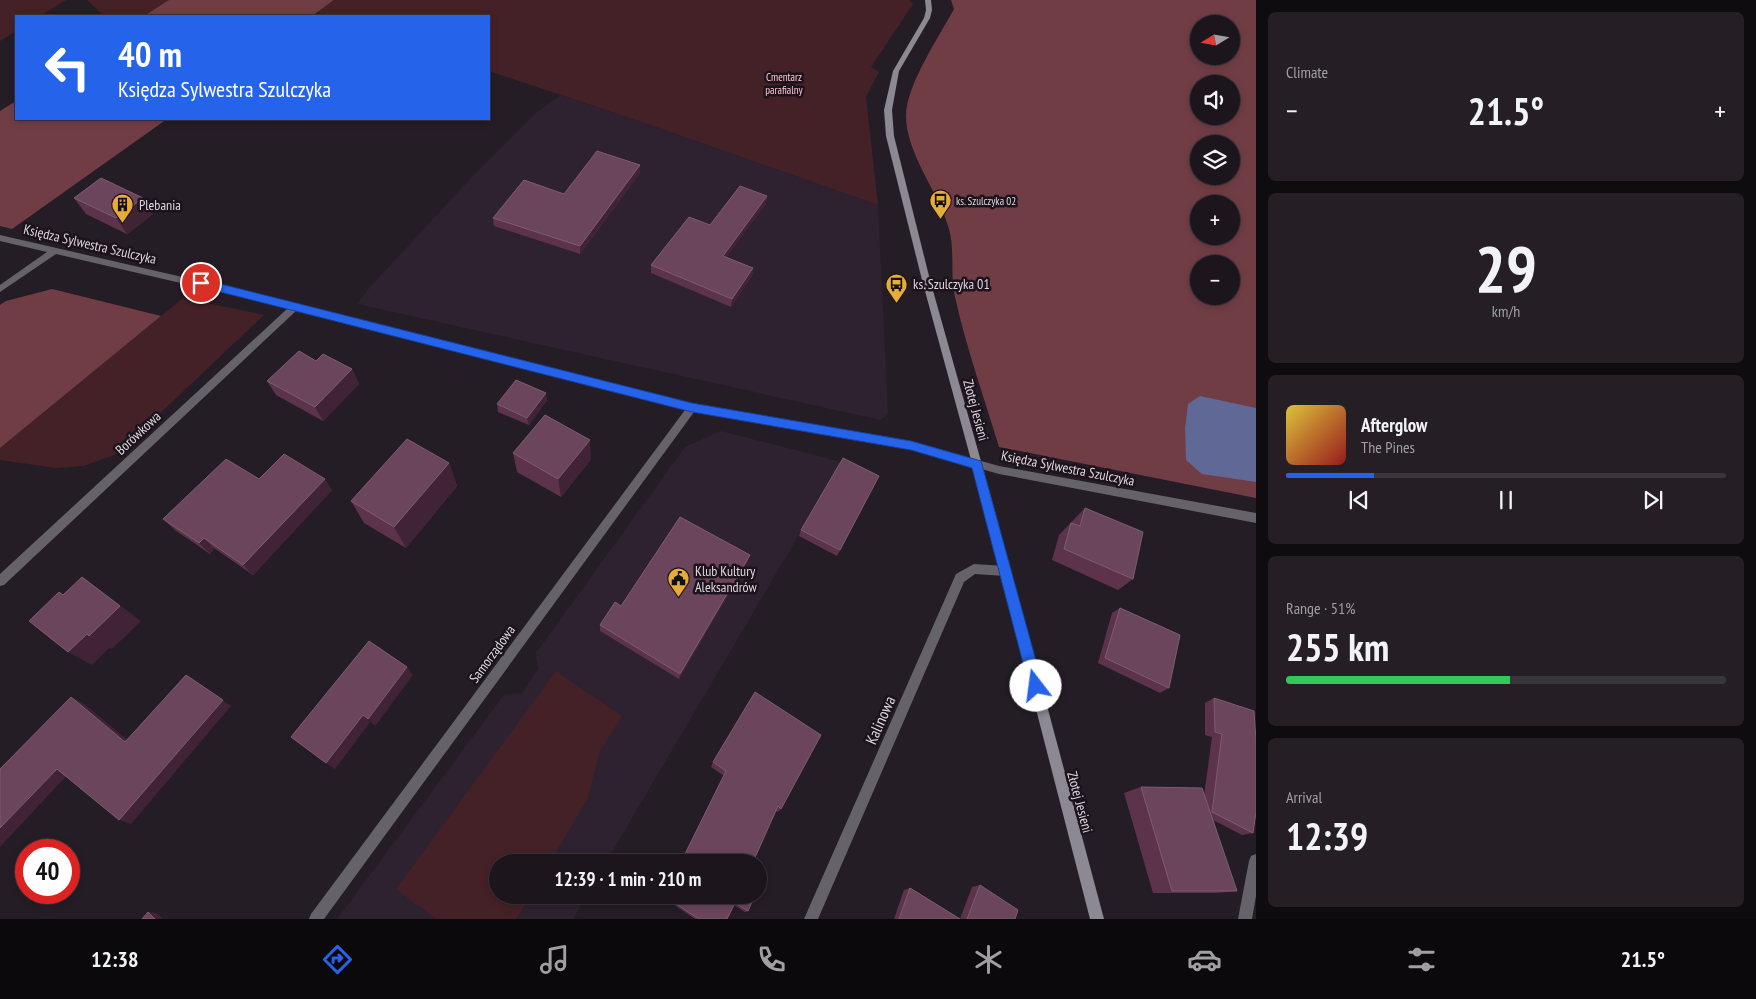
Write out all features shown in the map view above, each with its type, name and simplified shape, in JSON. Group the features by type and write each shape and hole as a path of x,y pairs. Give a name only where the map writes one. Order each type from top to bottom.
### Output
{"street":[{"name":"Złotej Jesieni","path":"928,0 929,10 927,18 896,71 888,110 890,136 926,280 1006,571 1097,919"},
{"name":"Księdza Sylwestra Szulczyka","path":"0,238 295,306 692,408 911,445 977,465 1256,518"},
{"path":"0,289 56,250"},
{"name":"Borówkowa","path":"0,581 295,306"},
{"name":"Samorządowa","path":"316,919 692,408"},
{"name":"Kalinowa","path":"811,919 960,578 974,569 1006,571"},
{"path":"1245,919 1256,861"}],"shaded area":[{"path":"169,0 334,0 313,15 146,15"},
{"path":"951,0 1256,0 1256,498 999,447 959,316 953,280 952,245 949,229 938,201 917,159 907,130 907,104 924,61 954,9"},
{"path":"560,95 878,205 888,414 881,420 357,304 370,287 472,177 536,113"},
{"path":"15,102 15,120 166,120 12,229 0,226 0,111"},
{"path":"52,289 161,316 0,448 0,305 6,301"},
{"path":"721,431 842,462 611,854 489,854 489,904 582,904 573,919 337,919 504,695 522,693 538,670 536,653 685,447"}],"green space":[{"path":"0,0 66,0 42,15 15,15 15,32 0,41"},
{"path":"87,0 169,0 146,15 103,15"},
{"name":"Cmentarz parafialny","path":"334,0 909,0 913,4 871,67 879,72 866,97 878,205 490,71 490,15 324,15 317,13"},
{"path":"183,298 264,315 117,454 83,466 56,468 0,460 0,448"},
{"path":"556,671 622,716 600,751 587,800 555,854 489,854 489,904 525,904 516,919 436,919 396,889"}],"water":[{"path":"1200,396 1256,408 1256,482 1202,474 1186,460 1185,428 1188,404"}],"building":[{"path":"597,151 640,165 580,246 493,218 524,180 564,194"},
{"path":"101,178 143,198 116,218 74,198"},
{"path":"740,186 767,196 723,256 753,268 732,299 651,265 689,217 710,225"},
{"path":"299,351 316,361 323,354 352,369 315,407 267,381"},
{"path":"516,380 546,393 527,418 497,404"},
{"path":"545,415 590,440 558,479 513,453"},
{"path":"407,439 449,463 394,527 351,501"},
{"path":"284,454 325,479 243,565 204,538 199,543 163,519 226,459 259,479"},
{"path":"843,458 879,476 840,550 801,530"},
{"path":"1085,508 1143,532 1133,579 1064,549 1071,523 1080,526"},
{"path":"680,517 750,555 680,674 600,625 615,602 621,606"},
{"path":"82,577 120,606 89,636 87,634 68,652 29,621 59,592 63,595"},
{"path":"1120,608 1180,635 1169,688 1105,658"},
{"path":"369,641 407,667 368,719 363,715 326,763 291,737"},
{"path":"186,675 223,700 119,820 57,769 0,828 0,769 71,697 125,742"},
{"path":"755,692 821,735 781,809 778,806 757,854 685,854 726,771 713,762"},
{"path":"1214,698 1254,711 1256,812 1253,833 1212,812 1222,734 1215,732"},
{"path":"1141,787 1202,788 1237,891 1172,891"},
{"path":"980,885 1018,910 1015,919 967,919"},
{"path":"910,888 960,919 899,919"},
{"path":"676,904 734,904 727,919 699,919"},
{"path":"737,904 751,904 748,911"},
{"path":"148,912 155,919 142,919"}],"place":[{"name":"ks. Szulczyka 02","path":"940,220"},
{"name":"Plebania","path":"123,224"},
{"name":"ks. Szulczyka 01","path":"897,303"},
{"name":"Klub Kultury Aleksandrów","path":"679,598"}],"route":[{"path":"201,283 692,408 911,445 977,465 1036,686"}]}
